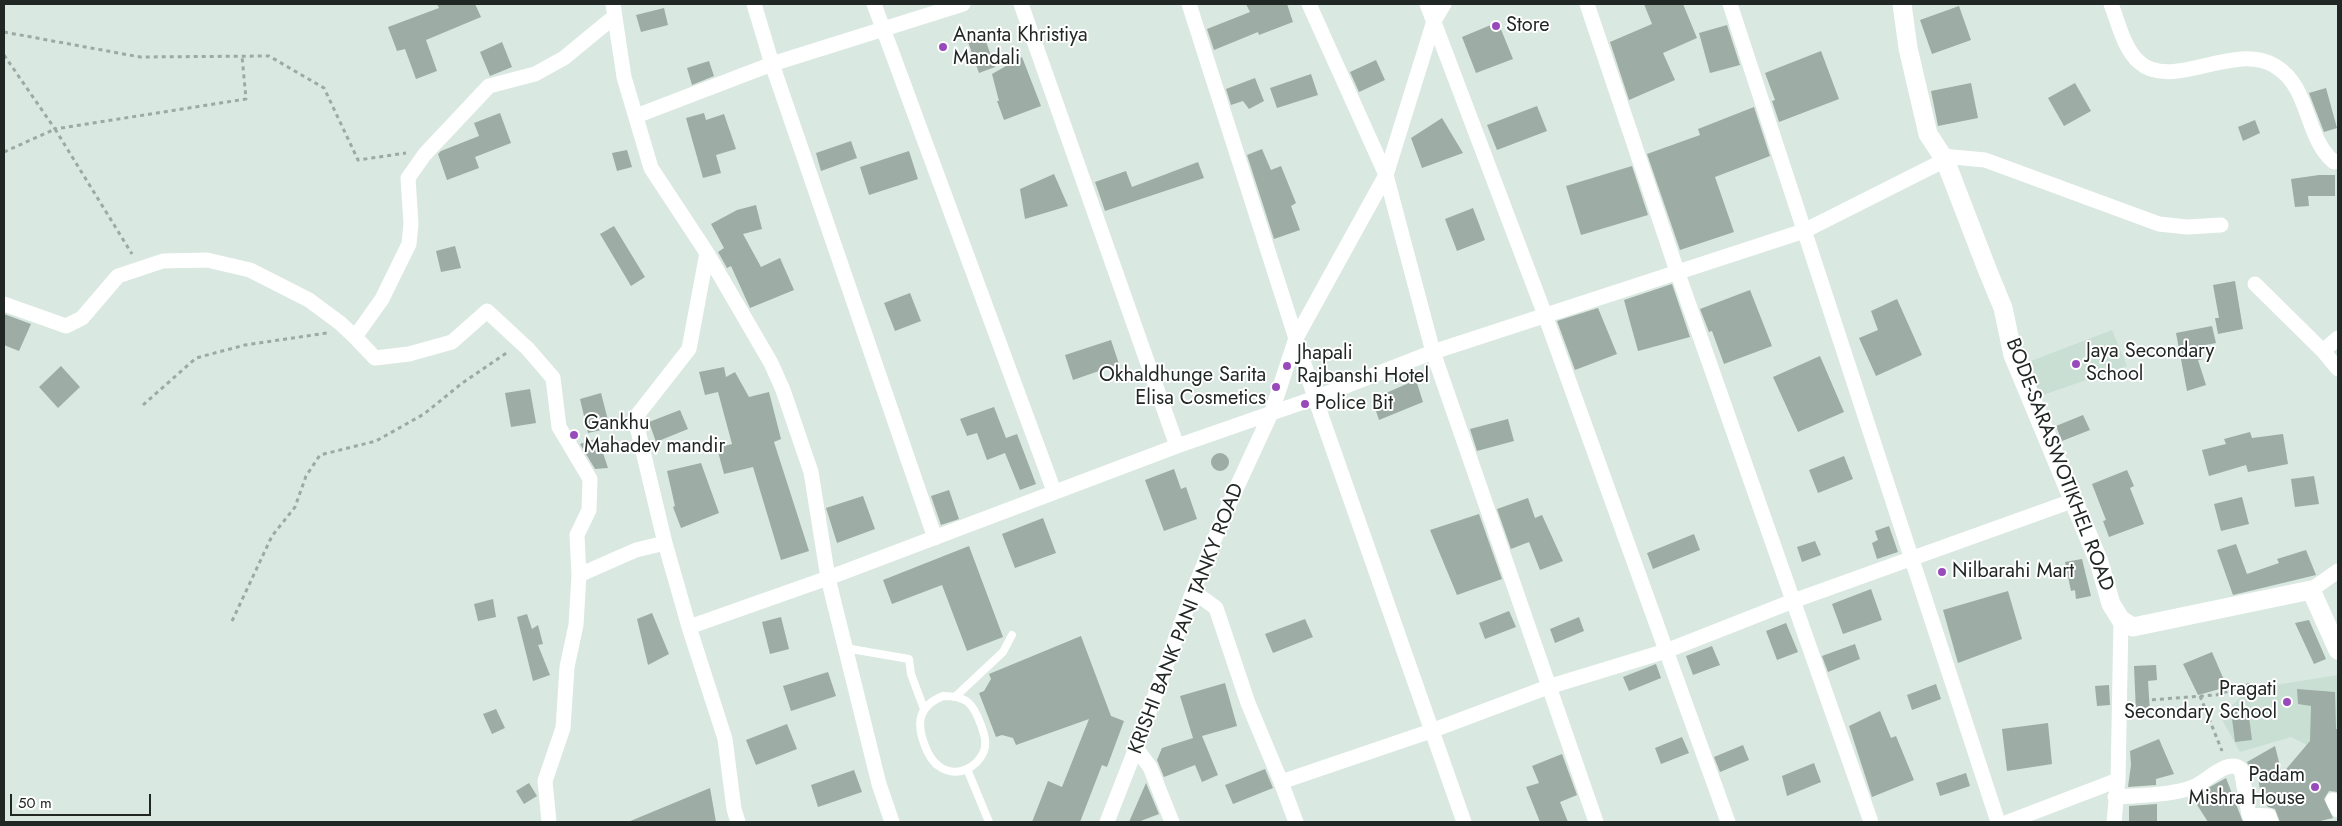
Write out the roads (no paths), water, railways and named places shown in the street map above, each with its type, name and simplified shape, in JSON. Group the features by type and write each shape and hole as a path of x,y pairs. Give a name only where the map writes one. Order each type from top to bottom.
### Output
{"street":[{"path":"754,4 772,64 935,538"},
{"path":"874,4 1054,491"},
{"path":"636,116 772,64 963,4"},
{"path":"1189,4 1315,398 1464,822"},
{"path":"1309,4 1386,176 1434,352 1596,822"},
{"path":"1428,4 1545,314 1728,822"},
{"name":"KRISHI BANK PANI TANKY ROAD","path":"1107,822 1193,591 1229,504 1272,411 1296,338 1386,176 1434,21 1444,4"},
{"path":"1587,4 1677,271 1871,822"},
{"path":"1730,4 1910,559 1998,822"},
{"name":"BODE-SARASWOTIKHEL ROAD","path":"1902,4 1908,48 1928,134 1943,158 2003,308 2013,355 2072,501 2099,562 2112,604 2121,620"},
{"path":"2111,4 2126,43 2138,62 2152,70 2178,72 2213,62 2242,59 2262,61 2274,65 2286,74 2296,86 2324,154 2334,162 2338,162"},
{"path":"1023,5 1177,446"},
{"path":"614,10 624,77 651,168 707,253 771,363 783,390 811,472 828,578 879,784 892,822"},
{"path":"351,333 382,300 409,244 411,224 408,178 430,150 489,86 535,74 564,58 614,10"},
{"path":"689,628 935,538 1054,491 1272,411 1315,398 1434,352 1545,314 1804,231 1943,158 1985,160 2159,224 2187,226 2221,225"},
{"path":"707,253 689,349 635,418 665,542 689,628 726,740 734,809 738,822"},
{"path":"4,304 66,326 82,318 118,276 141,270 163,261 207,260 250,270 309,300 351,333 375,358 409,354 452,342 487,311 521,343 553,378 559,427 590,479 589,510 577,535 579,575 576,625 567,667 562,728 545,781 549,822"},
{"path":"2255,284 2323,351 2338,369"},
{"path":"2323,351 2338,338"},
{"path":"1282,782 1548,687 1666,651 1793,601 2072,501"},
{"path":"579,575 636,550 665,542"},
{"path":"2114,822 2118,780 2121,620 2133,627 2311,590 2338,571"},
{"path":"2311,590 2338,650"},
{"path":"1193,591 1216,608 1248,703 1282,782 1296,822"},
{"path":"1136,748 1150,767 1172,822"},
{"path":"2115,796 2165,793 2194,787 2228,765 2236,765 2241,768 2249,815 2269,816 2271,822"},
{"path":"2008,822 2118,780"},
{"path":"2336,806 2338,816"}],"lane":[{"path":"956,696 1004,652 1012,635"},
{"path":"845,648 909,659 910,674 924,710"},
{"path":"943,696 956,696 967,701 976,710 986,737 985,748 981,758 968,769 961,771 949,771 940,767 930,757 920,732 920,719 924,710 934,700 943,696"},
{"path":"968,769 989,822"}],"place":[{"name":"Store","path":"1496,26"},
{"name":"Ananta Khristiya Mandali","path":"943,47"},
{"name":"Jaya Secondary School","path":"2076,364"},
{"name":"Jhapali Rajbanshi Hotel","path":"1287,366"},
{"name":"Okhaldhunge Sarita Elisa Cosmetics","path":"1276,387"},
{"name":"Police Bit","path":"1305,404"},
{"name":"Gankhu Mahadev mandir","path":"574,435"},
{"name":"Nilbarahi Mart","path":"1942,572"},
{"name":"Pragati Secondary School","path":"2287,702"},
{"name":"Padam Mishra House","path":"2315,787"}]}
